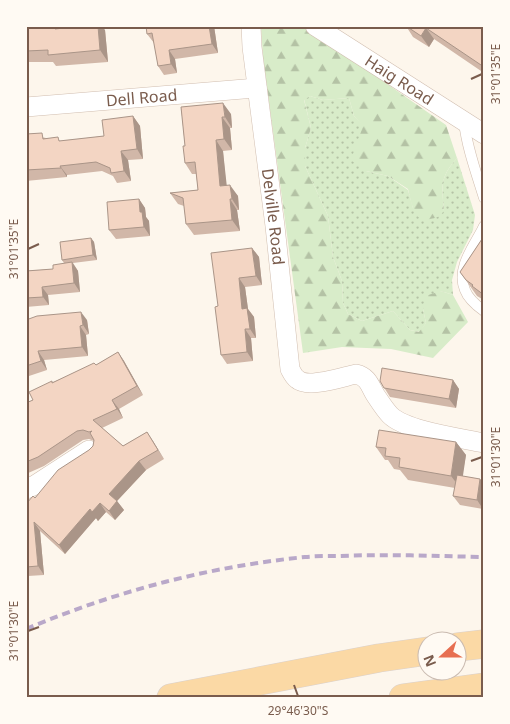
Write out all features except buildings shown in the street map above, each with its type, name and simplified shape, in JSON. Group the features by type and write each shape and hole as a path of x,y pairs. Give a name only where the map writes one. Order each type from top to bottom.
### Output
{"main road":[{"path":"468,646 484,644"},
{"path":"171,698 379,658 418,652"},
{"path":"403,698 484,687"}],"street":[{"name":"Delville Road","path":"251,26 290,369 295,379 310,384 356,374 372,386 375,396 391,416 402,422 415,428 484,443"},
{"name":"Haig Road","path":"315,26 484,134"},
{"name":"Dell Road","path":"26,107 257,88"},
{"path":"26,488 35,485 89,450"}],"lane":[{"path":"463,120 474,170 484,198"},
{"path":"484,226 465,263 462,276 465,291 484,311"}],"green space":[{"path":"261,26 304,26 446,125 457,158 444,177 444,211 436,218 425,220 420,218 414,210 408,189 388,176 366,171 351,160 363,126 354,116 349,98 323,100 310,96 304,100 311,128 305,148 305,166 328,216 333,257 342,281 343,303 348,314 362,321 393,311 410,330 419,332 426,323 423,309 425,296 441,291 453,295 468,322 433,358 391,349 342,347 303,353 263,58"},
{"path":"310,96 323,100 349,98 354,116 364,126 366,171 388,176 408,190 413,208 444,211 444,177 457,158 475,215 473,230 457,262 452,280 453,295 441,291 423,309 426,323 420,332 410,330 393,311 362,321 348,314 343,303 342,281 333,257 328,216 305,166 305,148 311,128 304,99"}],"railway":[{"path":"26,629 60,615 128,592 198,574 269,561 322,556 484,557"}]}
